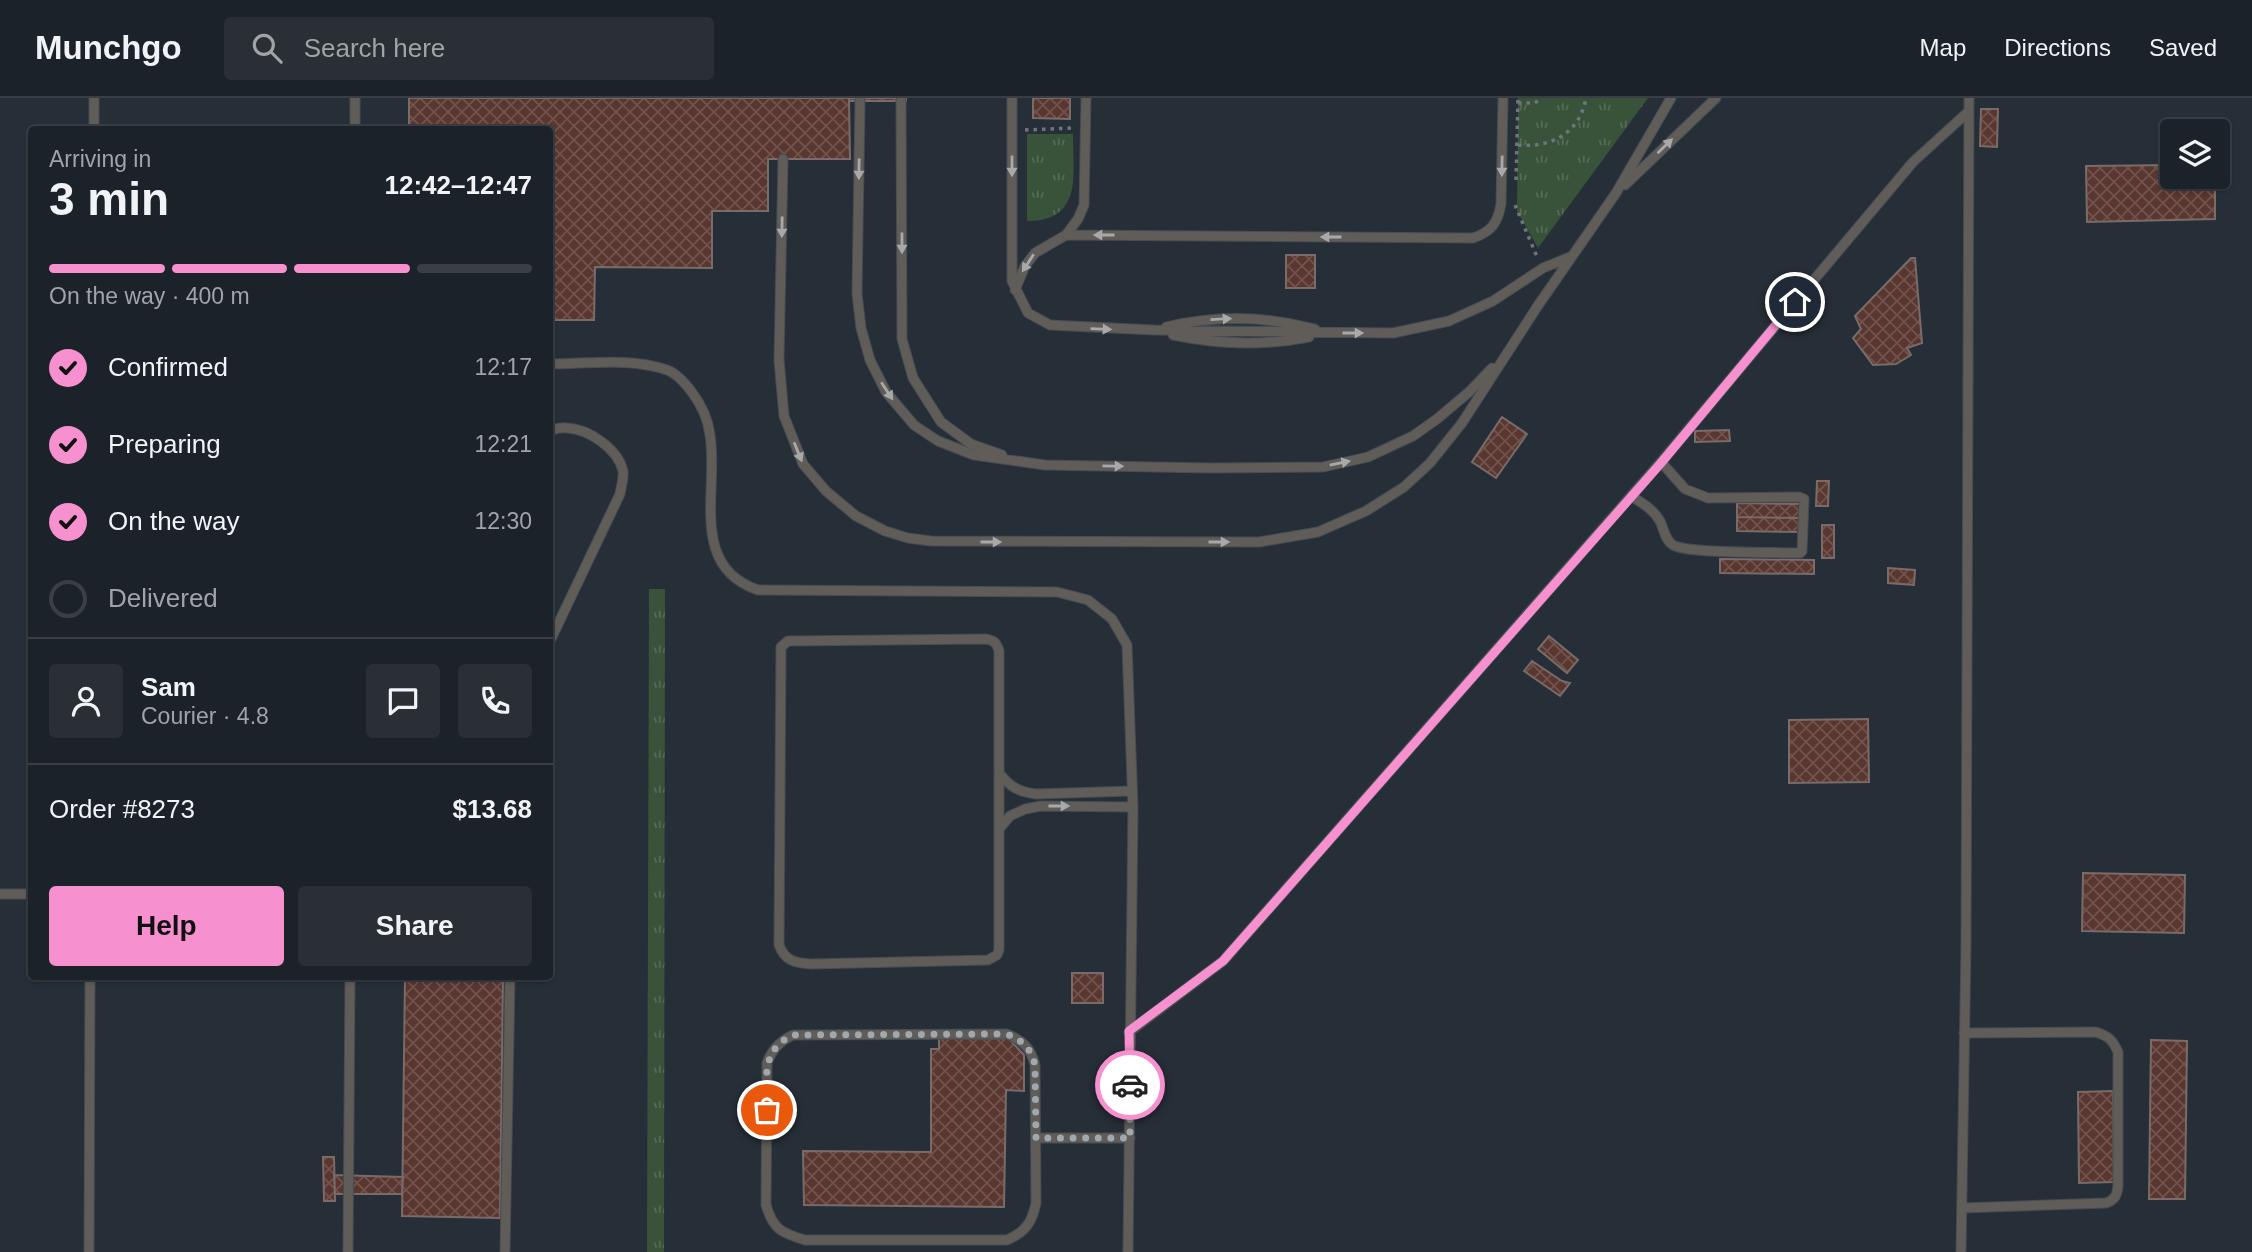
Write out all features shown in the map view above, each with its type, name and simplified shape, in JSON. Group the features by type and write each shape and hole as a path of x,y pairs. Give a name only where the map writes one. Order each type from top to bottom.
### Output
{"lane":[{"path":"94,98 94,126"},
{"path":"355,98 355,126"},
{"path":"1012,98 1012,281 1028,313 1050,325 1154,330 1393,333 1449,321 1493,301 1543,268 1571,257"},
{"path":"1015,290 1024,266 1035,253 1066,235 1084,205 1086,98"},
{"path":"1066,235 1473,238 1486,234 1494,226 1501,204 1503,98"},
{"path":"783,159 779,360 784,416 803,464 827,491 856,516 885,531 931,541 1259,542 1318,532 1366,512 1404,487 1430,463 1462,423 1616,193 1671,98"},
{"path":"1616,193 1716,98"},
{"path":"1961,1252 1969,98"},
{"path":"860,101 857,294 861,328 870,360 887,392 914,425 938,441 974,455 1045,465 1323,467 1368,457 1413,436 1469,392 1506,354"},
{"path":"901,101 902,339 913,378 941,422 971,444 1004,456 1045,465"},
{"path":"1129,1031 1223,961 1661,463 1913,162 1969,111"},
{"path":"553,364 638,363 670,371 688,387 702,407 711,435 711,524 714,546 723,568 746,586 758,590 1057,592 1088,600 1112,619 1127,645 1133,807 1128,1252"},
{"path":"553,430 566,428 586,433 601,442 615,453 623,472 620,494 553,635"},
{"path":"1631,496 1650,508 1669,541 1675,546 1699,551 1802,551 1804,499 1799,496 1708,498 1685,489 1661,463"},
{"path":"992,640 999,651 999,773 999,950 993,958 842,964 797,963 782,954 779,945 781,647 788,641 992,640"},
{"path":"999,773 1009,785 1022,792 1036,794 1132,791"},
{"path":"999,829 1010,816 1025,808 1133,807"},
{"path":"0,894 28,894"},
{"path":"89,1252 90,980"},
{"path":"348,1252 350,980"},
{"path":"505,1252 510,980"},
{"path":"1962,1208 2106,1203 2113,1200 2118,1186 2118,1052 2114,1042 2096,1032 1964,1033"},
{"path":"1007,1034 1019,1039 1033,1054 1036,1138 1037,1203 1034,1216 1027,1228 1007,1240 805,1240 786,1235 771,1222 766,1205 767,1062 776,1045 793,1035 1007,1034"},
{"path":"1036,1138 1130,1138"}],"path":[{"path":"1516,183 1518,101 1535,103 1541,98"},
{"path":"1518,145 1538,145 1560,139 1580,119 1586,98"},
{"path":"1012,130 1086,128"},
{"path":"1516,195 1515,208 1543,268"}],"green space":[{"path":"1518,98 1648,98 1538,248 1517,211"},
{"path":"1027,134 1073,134 1074,165 1071,193 1066,204 1058,213 1045,219 1027,221"},
{"path":"649,589 665,589 664,1252 647,1252"}],"building":[{"path":"409,98 849,98 850,159 768,159 768,211 712,211 712,268 595,267 594,320 553,320 553,126 409,126"},
{"path":"849,98 906,98 906,101 850,101"},
{"path":"1033,98 1070,98 1070,119 1033,118"},
{"path":"1981,109 1998,109 1997,147 1980,146"},
{"path":"2160,165 2160,189 2215,189 2215,219 2087,222 2086,166"},
{"path":"1286,255 1315,255 1315,288 1286,288"},
{"path":"1911,258 1915,258 1922,343 1907,348 1911,355 1896,364 1873,365 1853,338 1861,329 1855,316"},
{"path":"1502,417 1527,434 1496,478 1472,462"},
{"path":"1729,430 1730,441 1695,442 1695,431"},
{"path":"1817,481 1829,481 1828,506 1816,506"},
{"path":"1737,503 1802,504 1801,518 1737,517"},
{"path":"1737,517 1801,518 1802,532 1737,531"},
{"path":"1822,525 1834,525 1834,558 1822,558"},
{"path":"1720,559 1814,560 1814,574 1720,573"},
{"path":"1888,568 1915,570 1914,585 1888,583"},
{"path":"1549,636 1578,660 1567,673 1538,649"},
{"path":"1532,661 1562,681 1570,683 1560,696 1524,671"},
{"path":"1868,719 1869,782 1789,783 1789,720"},
{"path":"2083,873 2185,875 2184,933 2082,931"},
{"path":"1072,973 1103,973 1103,1003 1072,1003"},
{"path":"405,980 503,980 500,1218 402,1216"},
{"path":"939,1038 1009,1039 1024,1055 1024,1091 1006,1090 1004,1207 804,1205 803,1151 931,1152 931,1049 939,1049"},
{"path":"2151,1040 2187,1041 2185,1199 2149,1199"},
{"path":"2113,1091 2114,1182 2079,1183 2078,1092"},
{"path":"323,1157 334,1157 335,1201 324,1201"},
{"path":"334,1175 403,1177 402,1194 335,1194"}],"way so far":[{"path":"767,1110 767,1062 776,1045 793,1035 1007,1034 1019,1039 1033,1054 1035,1065 1036,1138 1130,1138 1130,1085"}],"route":[{"path":"1130,1085 1129,1031 1223,961 1270,910 1661,463 1795,302"}]}
